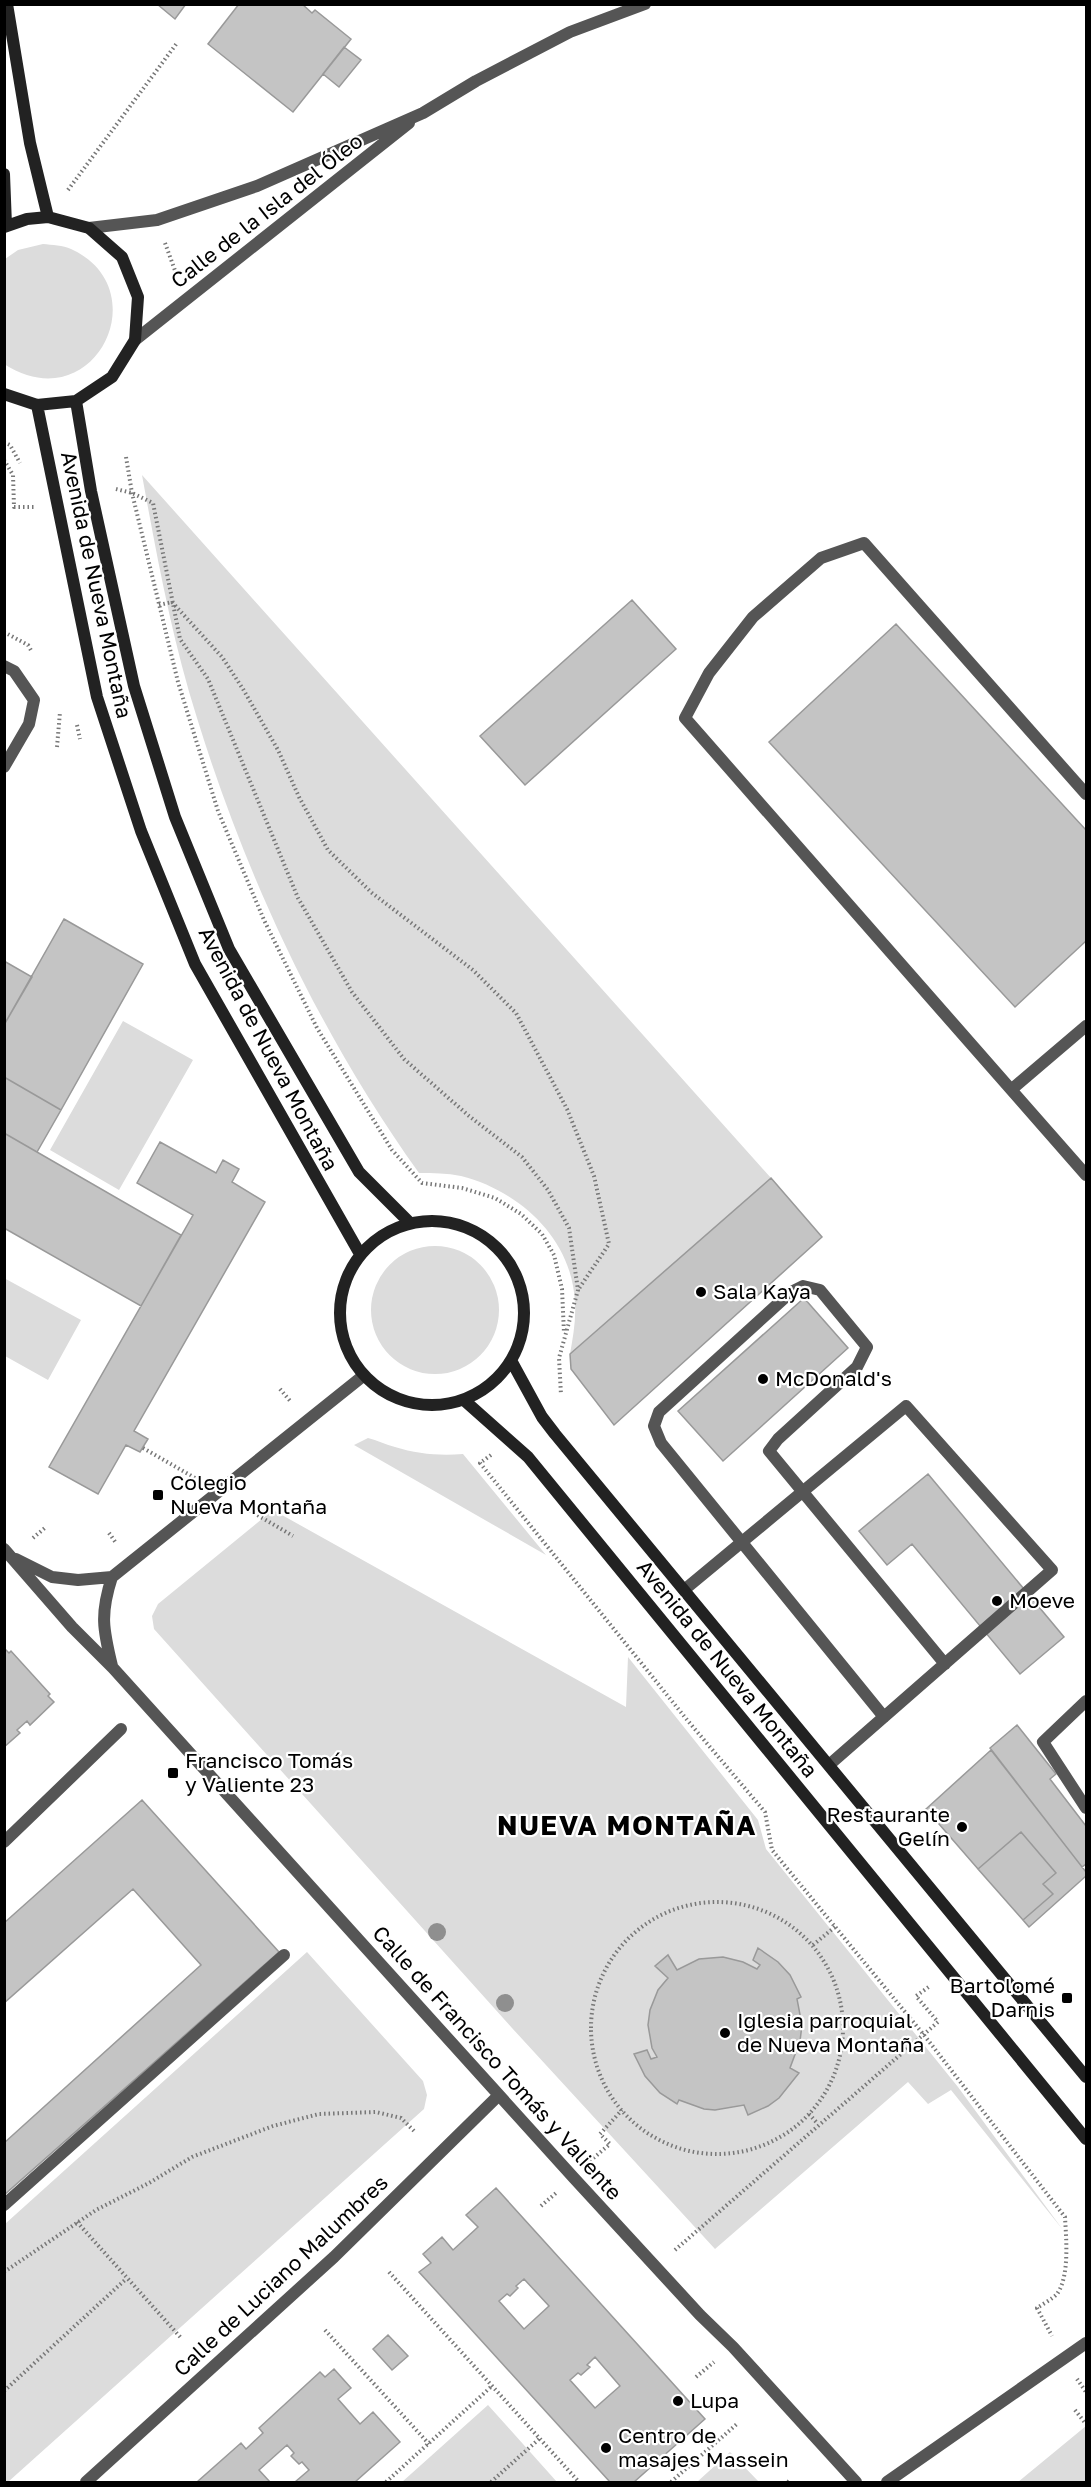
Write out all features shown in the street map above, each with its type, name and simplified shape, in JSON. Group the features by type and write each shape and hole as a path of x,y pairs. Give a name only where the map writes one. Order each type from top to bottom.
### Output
{"main road":[{"path":"7,4 30,142 48,217"},
{"path":"4,174 5,226 27,219 48,217 89,228 122,257 138,297 135,340 112,377 76,400 37,405 4,394"},
{"name":"Avenida de Nueva Montaña","path":"76,400 91,491 134,686 175,817 230,949 359,1172 410,1223"},
{"name":"Avenida de Nueva Montaña","path":"37,405 97,697 150,851 195,964 360,1254"},
{"path":"441,1220 471,1228 497,1246 515,1272 525,1302 523,1333 512,1362 492,1385 465,1401 429,1407 393,1398 363,1376 346,1348 339,1316 344,1283 360,1254 382,1234 410,1223 441,1220"},
{"name":"Avenida de Nueva Montaña","path":"512,1362 542,1417 1086,2077"},
{"name":"Avenida de Nueva Montaña","path":"465,1401 528,1457 1086,2139"}],"street":[{"name":"Calle de la Isla del Óleo","path":"135,340 423,113 476,81 570,32 645,4"},
{"name":"Calle de la Isla del Óleo","path":"89,228 157,220 257,186 423,113"},
{"path":"1086,794 864,543 821,558 753,617 709,674 685,718 1086,1175"},
{"path":"4,666 14,672 34,700 29,724 4,767"},
{"path":"1012,1089 1086,1026"},
{"path":"884,1717 661,1443 654,1426 659,1412 791,1292 803,1286 820,1290 867,1347 857,1367 778,1439 769,1451 945,1664"},
{"path":"112,1577 363,1376"},
{"path":"684,1590 906,1406 1052,1570 829,1765"},
{"name":"Calle de Francisco Tomás y Valiente","path":"8,1553 52,1577 78,1580 112,1577 105,1601 103,1627 112,1668"},
{"name":"Calle de Francisco Tomás y Valiente","path":"8,1553 72,1627 112,1668 573,2177 700,2315 734,2346 856,2482"},
{"path":"1086,1701 1043,1742 1086,1808"},
{"path":"4,1842 121,1729"},
{"path":"4,2205 284,1955"},
{"name":"Calle de Luciano Malumbres","path":"86,2482 333,2257 499,2095"},
{"path":"887,2482 1086,2343"}],"path":[{"path":"48,217 177,43"},
{"path":"157,220 186,301"},
{"path":"4,442 20,462 23,473"},
{"path":"126,457 132,493 178,682 218,811 264,920 317,1028 392,1150 422,1183 462,1188 495,1198 520,1214 542,1234 554,1255 562,1289 565,1337"},
{"path":"4,460 13,476 14,507 30,507 56,502"},
{"path":"91,491 113,488 132,493 153,503 180,639 208,679 298,898 352,992 404,1059 469,1116 522,1157 548,1190 569,1228 578,1290"},
{"path":"159,605 172,602"},
{"path":"172,602 222,657 243,689 278,750 299,797 328,850 372,893 473,970 516,1013 567,1109 594,1176 609,1244 578,1290 559,1358 561,1400 542,1417"},
{"path":"510,1442 480,1463 688,1721 765,1812 772,1850 924,2034 1065,2217 1066,2251 1063,2275 1057,2294 1037,2308 1064,2359 1086,2392"},
{"path":"720,1901 747,1904 771,1913 794,1927 813,1945 828,1967 838,1991 843,2018 843,2044 837,2069 825,2093 809,2114 789,2132 766,2145 741,2152 715,2154 689,2151 664,2142 641,2128 622,2110 607,2088 596,2064 591,2038 592,2011 598,1986 609,1962 625,1941 645,1923 668,1911 694,1903 720,1901"},
{"path":"813,1945 836,1926"},
{"path":"656,2266 938,2022 916,1996 933,1984"},
{"path":"573,2177 610,2144 600,2134 622,2110"},
{"path":"4,2272 77,2222 192,2157 273,2126 319,2114 376,2112 401,2118 414,2131"},
{"path":"809,2114 818,2124"},
{"path":"77,2222 182,2339"},
{"path":"389,2272 579,2482"},
{"path":"4,2391 126,2279"},
{"path":"325,2331 429,2444"},
{"path":"386,2482 492,2386"},
{"path":"1075,2410 1086,2424"},
{"path":"671,2482 738,2423"},
{"path":"491,2482 540,2439"}],"shaded area":[{"path":"43,244 71,249 97,268 110,292 112,318 104,343 88,364 65,376 36,377 4,364 5,259 18,250"},
{"path":"142,475 771,1178 570,1354 575,1317 572,1280 565,1259 554,1239 522,1206 483,1183 461,1176 419,1173 383,1121 350,1067 290,955 239,838 197,718 159,567"},
{"path":"123,1021 193,1060 119,1190 50,1150"},
{"path":"435,1246 459,1251 480,1265 494,1286 499,1310 494,1334 480,1355 459,1369 435,1374 411,1369 390,1355 376,1334 371,1310 376,1286 390,1265 411,1251"},
{"path":"4,1278 81,1320 48,1380 5,1356"},
{"path":"368,1438 420,1453 463,1454 546,1555 354,1445"},
{"path":"273,1510 626,1707 628,1657 758,1820 766,1849 958,2087 1063,2230 951,2090 928,2104 908,2082 715,2249 512,2028 154,1629 152,1616 158,1604"},
{"path":"307,1952 423,2081 427,2095 424,2109 8,2482 5,2482 5,2224"},
{"path":"488,2405 557,2482 402,2482"},
{"path":"1086,2426 1086,2482 1018,2482"},
{"path":"730,2452 759,2482 697,2482"}],"building":[{"path":"157,4 186,4 175,19"},
{"path":"239,4 302,4 312,13 315,10 351,39 293,112 208,44"},
{"path":"344,47 361,60 339,87 323,74"},
{"path":"632,600 676,649 525,785 480,736"},
{"path":"896,624 1086,830 1086,941 1015,1007 769,742"},
{"path":"64,919 143,964 61,1110 4,1077 4,1025"},
{"path":"4,961 32,977 4,1025"},
{"path":"4,1077 61,1110 37,1152 4,1133"},
{"path":"4,1133 181,1235 141,1306 4,1228"},
{"path":"160,1142 216,1173 223,1160 239,1169 232,1182 265,1202 134,1431 148,1439 140,1452 126,1445 98,1494 49,1467 193,1215 137,1183"},
{"name":"Sala Kaya","path":"771,1178 822,1237 614,1425 571,1369 570,1354"},
{"name":"McDonald's","path":"804,1298 848,1348 723,1461 678,1411"},
{"name":"Moeve","path":"928,1474 1064,1637 1020,1674 912,1544 887,1565 859,1531"},
{"path":"4,1648 9,1653 11,1651 50,1694 48,1696 54,1702 30,1725 27,1721 17,1730 20,1733 4,1747"},
{"path":"1017,1725 1056,1774 1050,1779 1086,1826 1086,1864 1082,1867 990,1748"},
{"path":"991,1750 1086,1872 1086,1876 1029,1927 1023,1920 1053,1894 1043,1884 1056,1873 1021,1832 978,1869 926,1809"},
{"path":"142,1800 279,1952 4,2195 4,2143 201,1965 133,1889 4,2003 4,1923"},
{"path":"1021,1832 1056,1873 1043,1884 1053,1894 1023,1920 978,1869"},
{"name":"Iglesia parroquial de Nueva Montaña","path":"758,1948 778,1962 790,1975 801,1997 797,1999 802,2025 800,2041 790,2068 799,2073 779,2098 748,2115 744,2105 715,2110 704,2109 679,2100 677,2104 660,2093 645,2076 634,2054 647,2050 651,2059 657,2057 652,2048 648,2025 650,2010 658,1990 668,1978 655,1966 668,1955 677,1970 699,1959 723,1957 743,1962 757,1969 760,1965 753,1960"},
{"path":"496,2188 705,2419 634,2482 610,2482 419,2272 431,2263 423,2254 442,2237 453,2250 478,2227 466,2215","holes":["524,2279 549,2306 524,2329 499,2301 507,2294 510,2296","595,2357 620,2386 595,2408 570,2380 578,2373 581,2375 590,2367 587,2365"]},
{"path":"388,2335 408,2356 392,2370 373,2349"},
{"path":"334,2369 351,2388 338,2399 360,2424 373,2412 400,2442 355,2482 295,2482 309,2470 302,2462 299,2464 291,2456 294,2453 287,2445 259,2470 270,2482 197,2482 241,2443 246,2449 263,2433 259,2428 320,2372 325,2377"}],"place":[{"name":"Sala Kaya","path":"701,1292"},
{"name":"McDonald's","path":"763,1379"},
{"name":"Colegio Nueva Montaña","path":"158,1495"},
{"name":"Moeve","path":"997,1601"},
{"name":"Francisco Tomás y Valiente 23","path":"173,1773"},
{"name":"Restaurante Gelín","path":"962,1827"},
{"name":"Bartolomé Darnis","path":"1067,1998"},
{"name":"Iglesia parroquial de Nueva Montaña","path":"725,2033"},
{"name":"Lupa","path":"678,2401"},
{"name":"Centro de masajes Massein","path":"606,2448"}],"district":[{"name":"NUEVA MONTAÑA","path":"627,1826"}]}
